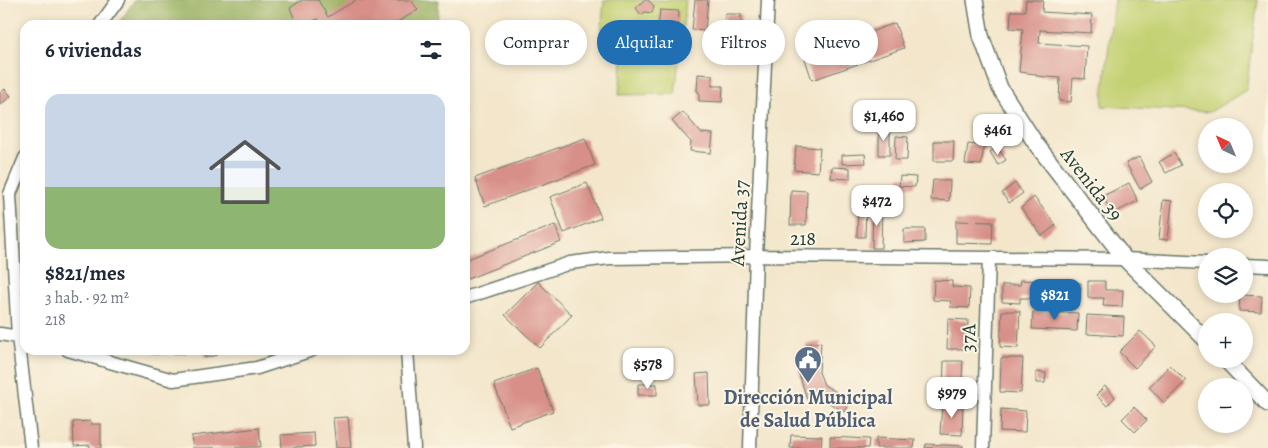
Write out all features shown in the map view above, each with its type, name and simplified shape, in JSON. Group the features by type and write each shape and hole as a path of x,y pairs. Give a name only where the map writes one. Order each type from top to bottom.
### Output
{"street":[{"path":"104,20 118,0"},
{"name":"Avenida 37","path":"750,448 756,256 768,0"},
{"name":"Avenida 39","path":"975,0 981,36 1000,88 1036,144 1125,259 1198,332"},
{"path":"20,170 10,194 20,313"},
{"name":"218","path":"470,296 570,262 609,258 756,256 1125,259 1198,263"},
{"name":"37A","path":"983,448 988,258"},
{"path":"1253,265 1268,266"},
{"path":"0,334 20,337"},
{"path":"23,355 31,448"},
{"path":"86,355 173,380 258,368 277,356"},
{"path":"407,355 414,448"},
{"path":"1234,368 1268,404"}],"green space":[{"path":"135,0 439,0 437,20 121,20"},
{"path":"604,0 686,0 684,20 602,20"},
{"path":"1114,0 1258,0 1246,90 1210,112 1102,106"},
{"path":"622,65 678,65 675,94 619,95"}],"building":[{"path":"302,0 318,0 328,17 356,0 411,0 418,10 401,20 295,20 290,8"},
{"path":"644,0 648,0 654,6 652,13 645,12 641,15 636,8"},
{"path":"695,0 708,0 706,20 702,20 702,31 692,30"},
{"path":"1026,0 1043,0 1042,12 1092,15 1091,33 1040,30 1039,43 1087,46 1085,79 1073,78 1071,102 1059,101 1060,78 1019,72 1023,29 1010,28 1011,11 1025,11"},
{"path":"660,10 679,11 679,20 659,20"},
{"path":"725,14 741,14 741,20 725,20"},
{"path":"895,23 904,48 878,57 878,29"},
{"path":"807,65 855,65 812,80"},
{"path":"698,74 712,75 712,86 723,86 722,102 699,101 699,92 697,91"},
{"path":"5,89 11,96 0,105 0,93"},
{"path":"683,112 701,133 713,134 711,153 690,151 691,142 672,121"},
{"path":"879,130 890,130 890,155 879,155"},
{"path":"896,136 908,137 907,160 895,160"},
{"path":"585,138 595,165 485,206 475,178"},
{"path":"934,141 954,141 953,161 934,161"},
{"path":"968,144 984,146 981,165 965,164"},
{"path":"796,146 820,148 818,172 794,170"},
{"path":"997,147 1006,160 998,165 990,152"},
{"path":"1174,153 1181,165 1166,173 1159,162"},
{"path":"865,154 866,163 842,164 842,155"},
{"path":"1139,157 1152,182 1140,189 1126,163"},
{"path":"832,167 850,168 850,179 831,178"},
{"path":"900,176 916,177 915,187 899,186"},
{"path":"933,180 950,181 949,201 931,200"},
{"path":"587,183 601,218 564,233 550,197"},
{"path":"1015,183 1023,193 1009,203 1002,193"},
{"path":"1129,183 1138,201 1112,214 1103,196"},
{"path":"791,190 807,191 806,225 790,225"},
{"path":"1034,197 1056,225 1042,236 1021,208"},
{"path":"1163,200 1172,201 1168,240 1159,239"},
{"path":"873,206 882,206 881,248 872,248"},
{"path":"858,209 866,209 865,237 857,237"},
{"path":"956,221 993,222 992,244 956,243"},
{"path":"555,225 561,242 470,278 470,258"},
{"path":"904,229 925,229 925,242 904,243"},
{"path":"934,280 952,281 952,287 970,288 969,308 950,307 951,301 933,300"},
{"path":"1021,280 1037,281 1037,298 1020,298 1020,303 1002,302 1002,285 1020,285"},
{"path":"1044,281 1081,283 1080,299 1043,298"},
{"path":"1088,281 1105,281 1105,290 1123,290 1122,307 1103,306 1104,298 1088,298"},
{"path":"538,282 572,315 540,348 505,315"},
{"path":"1253,296 1262,296 1261,312 1239,311 1240,303 1253,303"},
{"path":"1002,311 1020,311 1018,348 1000,347"},
{"path":"1033,312 1078,313 1077,331 1032,329"},
{"path":"1087,315 1124,317 1123,336 1086,334"},
{"path":"948,319 968,320 967,349 947,349"},
{"path":"1140,331 1156,346 1135,368 1119,352"},
{"path":"821,342 819,372 824,385 851,401 845,412 817,396 807,399 798,371 806,368 806,344"},
{"path":"204,355 217,355 205,358"},
{"path":"1001,358 1023,358 1021,393 1000,392"},
{"path":"944,361 963,361 961,395 943,394"},
{"path":"1170,365 1186,381 1164,403 1149,387"},
{"path":"537,368 553,411 510,427 494,384"},
{"path":"1036,372 1046,373 1045,383 1036,383"},
{"path":"709,373 710,405 698,405 696,374"},
{"path":"638,384 657,384 657,395 638,395"},
{"path":"1105,386 1115,397 1107,406 1096,395"},
{"path":"942,403 963,404 962,435 940,434"},
{"path":"1134,407 1147,420 1135,432 1122,419"},
{"path":"1001,409 1026,411 1025,432 1000,431"},
{"path":"348,417 351,448 336,448 333,418"},
{"path":"91,421 91,424 101,424 101,448 90,448 90,445 74,446 73,422"},
{"path":"259,428 261,447 193,448 191,436"},
{"path":"314,433 315,446 282,448 281,435"},
{"path":"791,435 822,436 821,448 790,448"},
{"path":"830,437 869,439 868,448 830,448"},
{"path":"876,438 915,440 914,448 876,448"},
{"path":"926,444 963,446 963,448 925,448"}],"place":[{"name":"Dirección Municipal de Salud Pública","path":"808,384"}]}
